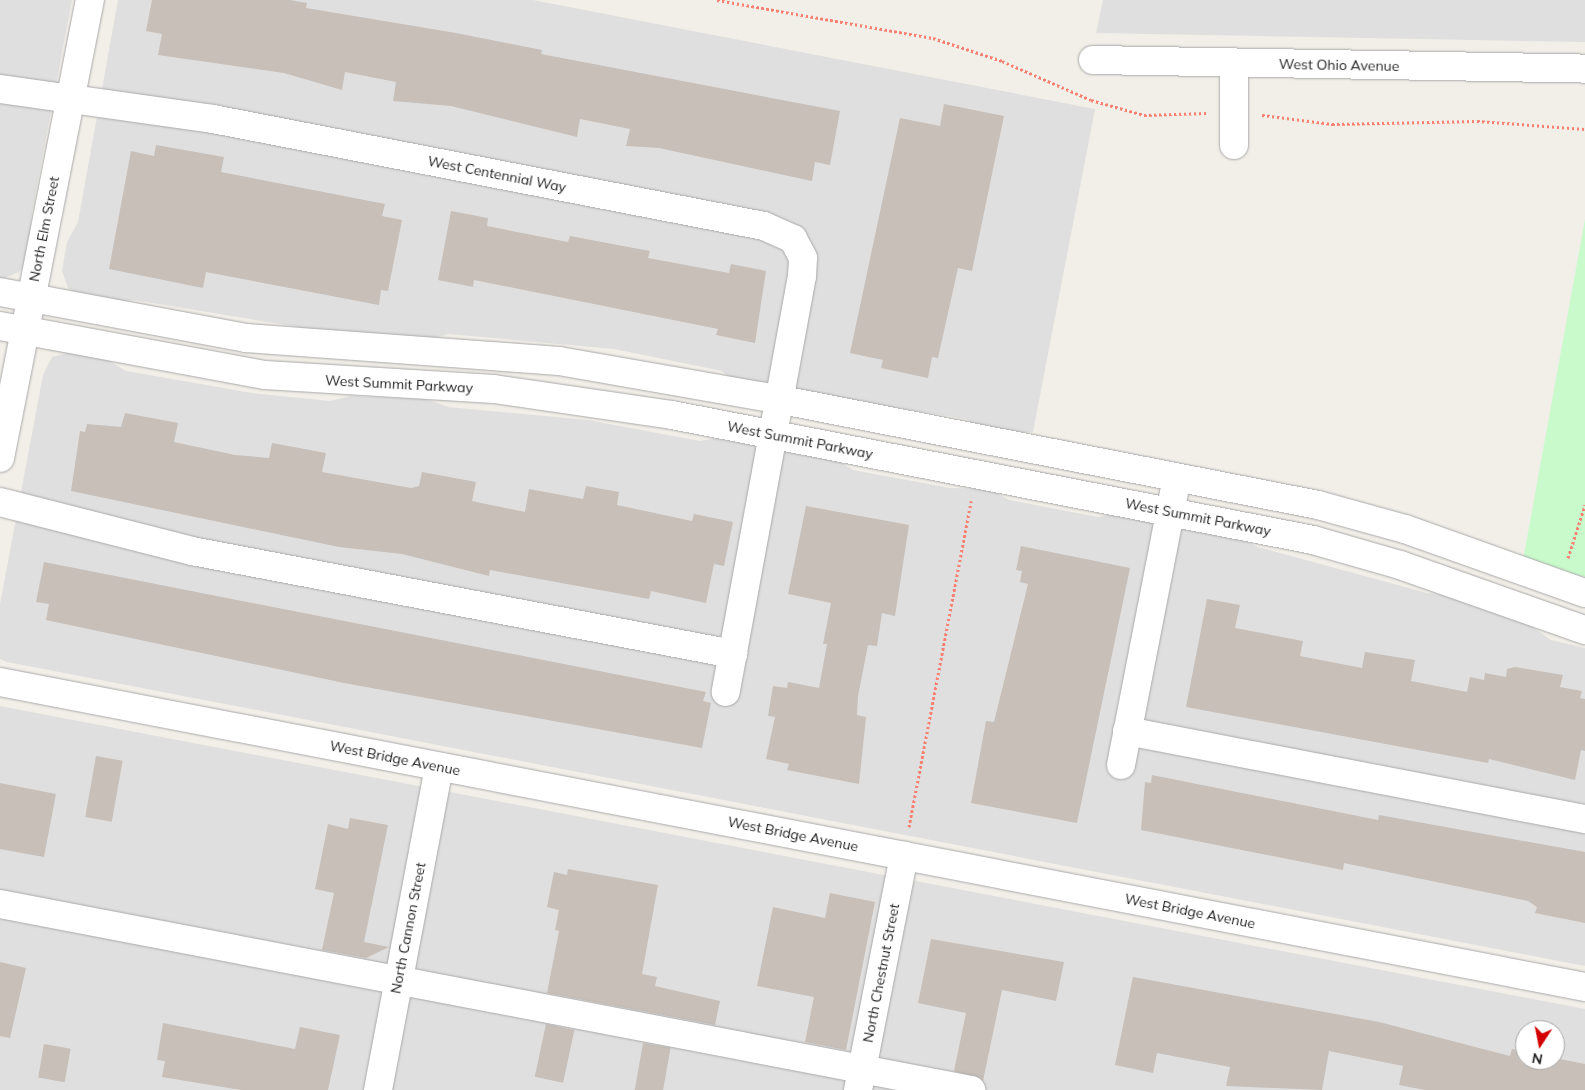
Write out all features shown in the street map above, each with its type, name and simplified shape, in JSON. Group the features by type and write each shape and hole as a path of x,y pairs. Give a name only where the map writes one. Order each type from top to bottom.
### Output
{"street":[{"name":"North Elm Street","path":"0,458 12,328 30,298 90,0"},
{"name":"West Ohio Avenue","path":"1093,60 1585,69"},
{"path":"1234,63 1234,144"},
{"name":"West Centennial Way","path":"0,89 213,119 780,230 797,244 803,265 782,400 726,692"},
{"path":"0,292 246,338 559,361 782,400 1177,477 1364,517 1572,589"},
{"name":"West Summit Parkway","path":"12,328 265,376 547,394 1170,511 1354,551 1585,630"},
{"path":"1121,765 1177,477"},
{"path":"0,502 192,551 733,654"},
{"name":"West Bridge Avenue","path":"0,682 1585,987"},
{"path":"1127,731 1585,819"},
{"name":"North Cannon Street","path":"378,1090 439,767"},
{"name":"North Chestnut Street","path":"860,1080 904,855"},
{"path":"0,904 398,980 860,1080 972,1090"}],"path":[{"path":"904,855 977,474"},
{"path":"1572,589 1585,505"}],"shaded area":[{"path":"0,0 72,0 32,212 27,262 19,272 0,280"},
{"path":"118,0 533,0 1095,109 1033,432 1004,433 982,429 966,419 735,382 722,371 614,349 448,334 430,340 353,336 134,300 108,303 81,297 68,288 62,271 67,242 78,222"},
{"path":"1103,0 1585,0 1585,42 1096,33"},
{"path":"72,352 106,359 126,371 252,393 330,401 351,396 426,399 448,407 588,420 700,441 723,437 837,460 853,470 950,488 990,489 1009,500 1098,517 1117,513 1234,536 1258,547 1427,593 1456,596 1526,622 1551,640 1585,648 1585,966 7,662 0,659 0,604 43,375 52,357"},
{"path":"0,706 1585,1009 1585,1090 0,1090"}],"green space":[{"path":"1585,219 1585,577 1523,560"}],"building":[{"path":"152,0 290,0 307,3 306,8 456,33 542,50 541,54 840,111 830,165 815,162 812,181 659,148 626,146 630,129 580,119 577,137 451,106 393,101 396,82 345,72 342,90 284,73 158,55 162,34 146,31"},
{"path":"944,104 1004,116 972,271 958,268 938,358 932,357 928,378 881,368 883,360 850,353 900,118 940,126"},
{"path":"156,145 224,157 221,172 385,204 382,216 402,220 388,291 381,290 379,305 206,272 203,288 109,269 131,151 154,156"},
{"path":"451,211 488,218 487,226 568,242 570,236 650,251 648,258 729,273 731,264 766,271 755,343 716,335 718,329 474,280 473,287 438,280"},
{"path":"125,413 178,423 174,442 235,455 269,458 272,443 326,453 322,472 411,488 419,486 422,472 476,482 472,501 525,512 529,489 583,499 586,486 619,492 617,505 692,521 694,514 733,522 724,566 714,564 706,603 651,591 649,599 490,570 489,576 402,554 339,547 71,491 80,431 85,432 87,424 121,427"},
{"path":"806,506 909,525 895,616 882,613 877,646 868,645 858,696 857,715 866,717 859,784 787,770 789,764 766,759 775,717 768,716 773,686 787,688 788,682 819,688 827,644 823,644 831,603 788,594"},
{"path":"1021,546 1130,568 1077,823 971,803 986,721 994,722 1028,584 1020,582 1022,571 1016,570"},
{"path":"44,562 706,692 703,701 711,703 702,748 344,683 46,620 49,604 36,602"},
{"path":"1207,599 1240,605 1235,628 1303,641 1300,656 1362,668 1365,652 1415,660 1411,681 1467,692 1470,677 1484,680 1485,673 1506,677 1507,669 1515,667 1563,675 1560,687 1582,691 1580,698 1585,699 1585,751 1581,750 1575,780 1489,759 1488,763 1186,707"},
{"path":"96,756 123,761 112,822 85,817"},
{"path":"1152,775 1378,820 1379,815 1585,852 1585,923 1535,913 1537,907 1528,901 1344,863 1343,870 1141,830 1145,782 1151,783"},
{"path":"0,783 56,794 44,857 0,849"},
{"path":"350,818 388,825 364,942 389,947 366,958 322,950 334,893 315,889 328,824 348,829"},
{"path":"568,869 658,885 642,974 657,977 655,986 720,1001 715,1025 547,993 559,931 555,930 559,910 547,907 554,872 567,875"},
{"path":"830,893 875,902 846,1050 805,1042 814,997 757,986 773,907 825,918"},
{"path":"931,939 1064,962 1056,1001 1002,990 983,1081 954,1071 966,1013 918,1003"},
{"path":"0,962 26,968 10,1038 0,1036"},
{"path":"1133,977 1379,1022 1510,1056 1512,1049 1515,1049 1515,1070 1565,1070 1565,1060 1585,1064 1585,1090 1425,1090 1399,1085 1403,1066 1329,1051 1322,1090 1226,1086 1230,1067 1157,1053 1153,1073 1115,1065"},
{"path":"163,1023 295,1049 300,1027 340,1035 328,1090 241,1090 162,1077 165,1061 157,1060"},
{"path":"546,1024 574,1030 563,1083 535,1077"},
{"path":"643,1043 671,1048 663,1090 635,1090"},
{"path":"44,1044 71,1049 65,1082 38,1077"}]}
